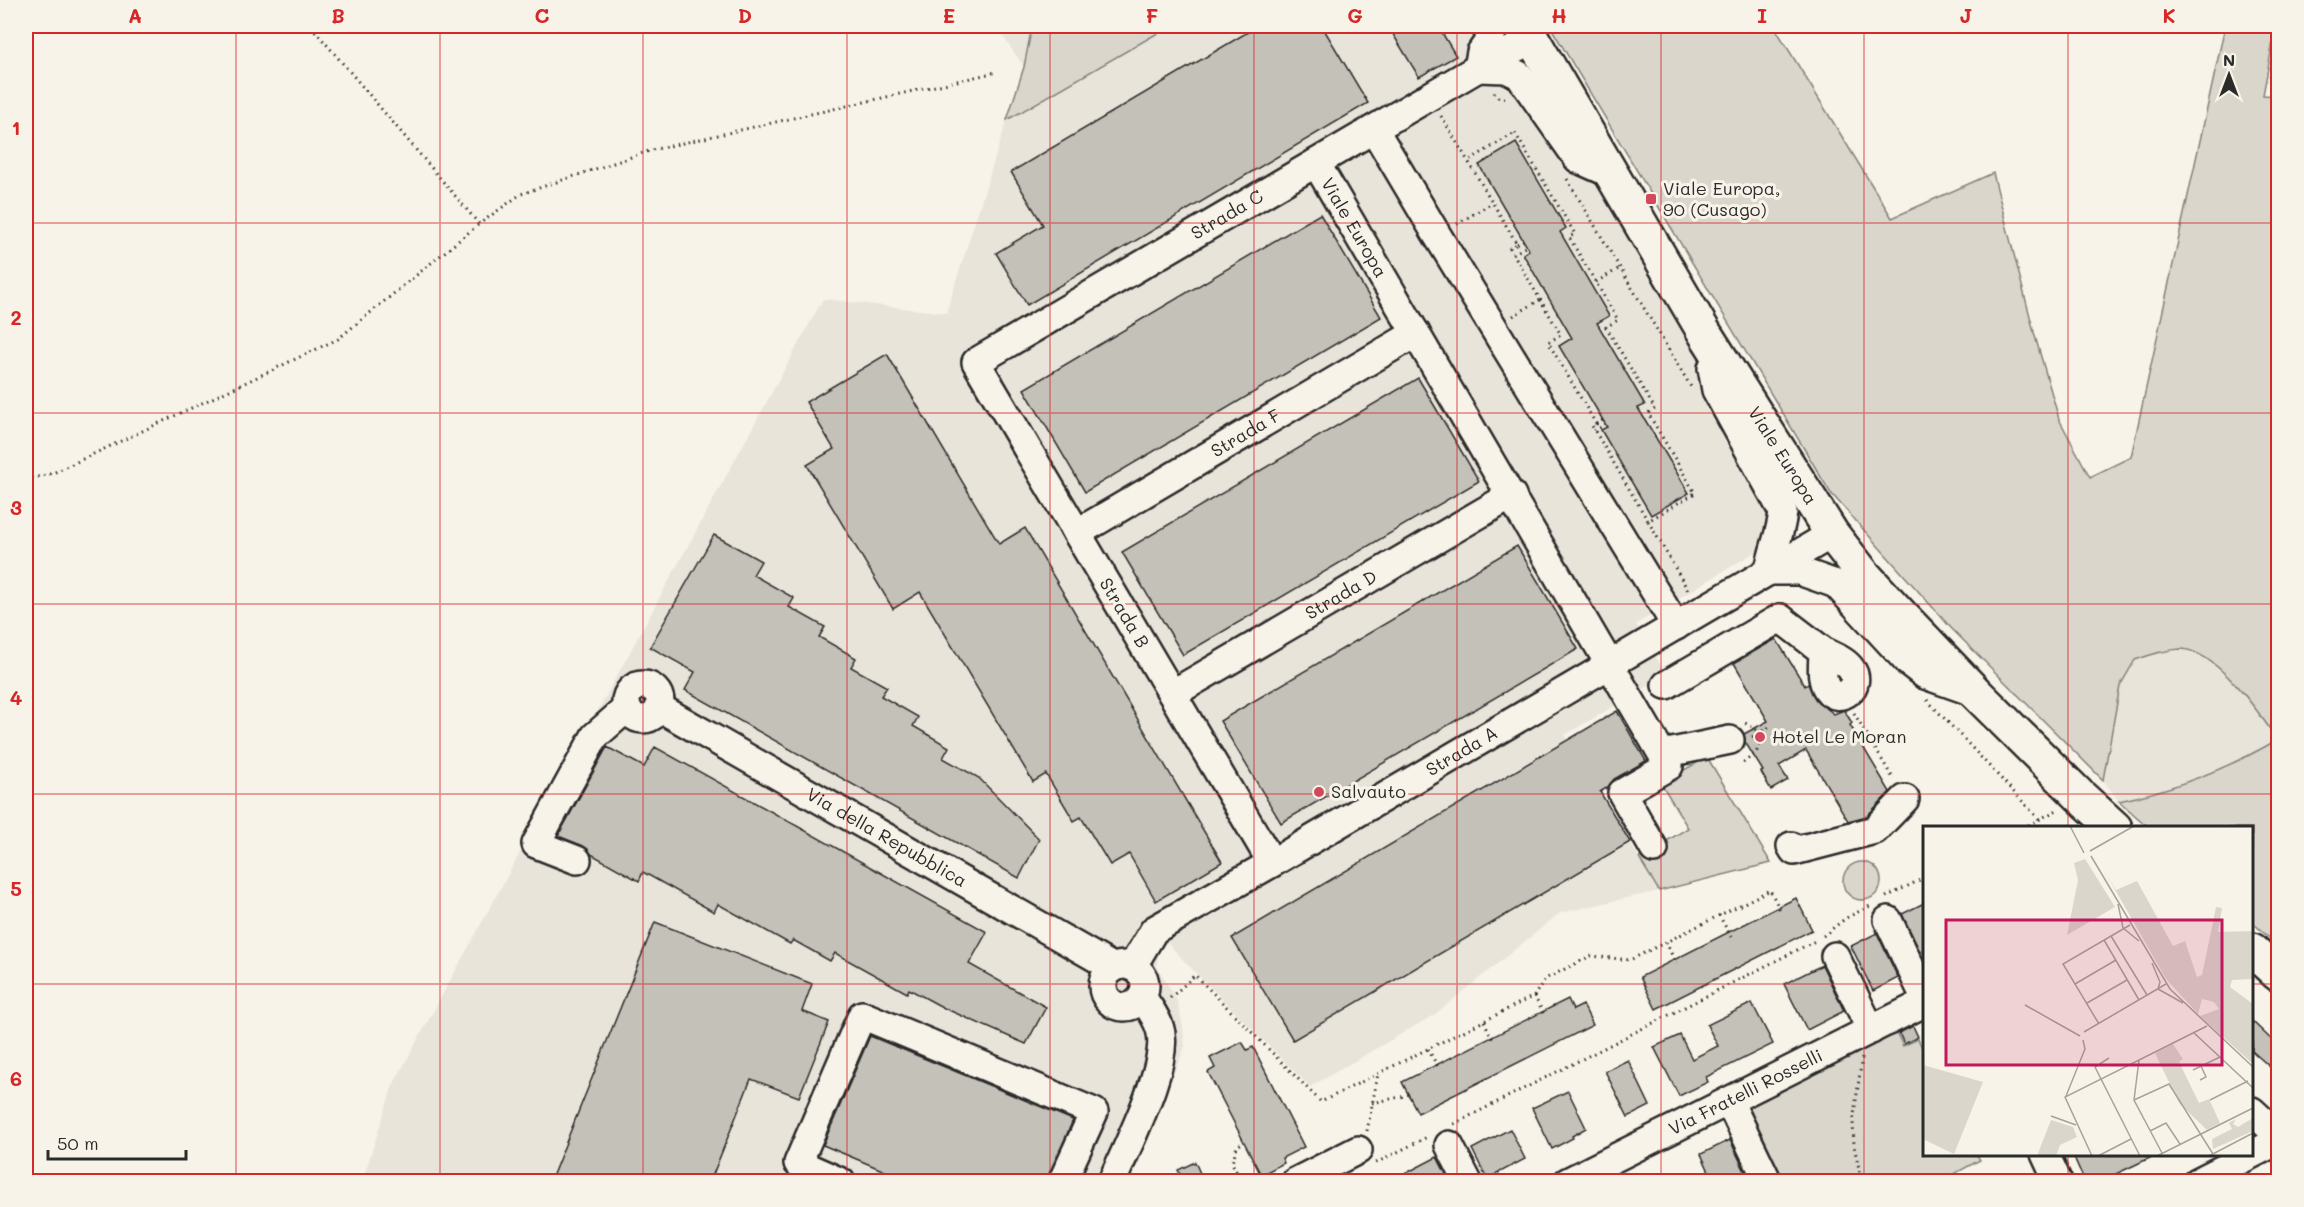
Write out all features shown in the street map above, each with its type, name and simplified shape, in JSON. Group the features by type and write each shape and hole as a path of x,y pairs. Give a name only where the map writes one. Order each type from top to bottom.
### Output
{"main road":[{"name":"Viale Europa","path":"1528,30 1718,354 1827,527 1864,575 1976,693 2113,826"},
{"path":"2253,951 2278,974"}],"street":[{"path":"1492,26 1491,38 1481,52 1478,68 1506,69 1519,75 1578,159 1612,174"},
{"name":"Strada C","path":"976,362 1478,68 1528,30"},
{"path":"1374,129 1672,629 1693,675"},
{"name":"Viale Europa","path":"1316,163 1663,754"},
{"name":"Strada F","path":"1077,532 1416,333"},
{"path":"1718,354 1712,368 1716,390 1784,512 1782,528 1769,571 1799,571 1836,584 1907,661 1925,675 1976,693"},
{"name":"Strada B","path":"976,362 1272,863"},
{"name":"Strada D","path":"1172,694 1512,495"},
{"name":"Strada A","path":"1123,967 1154,930 1769,571 1827,527"},
{"path":"1666,685 1693,675 1780,613 1823,651 1824,683 1827,690 1834,695 1843,695"},
{"name":"Via della Repubblica","path":"577,861 536,844 595,736 627,708 633,716 644,719 654,716 660,708 1123,967"},
{"path":"1654,849 1622,794 1670,766 1663,754 1737,741"},
{"path":"1791,846 1794,851 1875,831 1905,799"},
{"path":"1886,909 1923,971"},
{"path":"1886,909 1923,994"},
{"path":"1835,956 1868,1031"},
{"path":"1112,1182 1157,1073 1162,1051 1161,1030 1148,1006 1143,976 1123,967 1108,972 1103,985 1107,998 1112,1004 1125,1008 1138,1002 1148,1006"},
{"name":"Via Fratelli Rosselli","path":"1567,1182 1605,1172 1729,1101 1923,1004"},
{"path":"841,1182 798,1163 862,1015 1094,1112 1062,1182"},
{"path":"1729,1101 1768,1182"},
{"path":"2253,1112 2278,1135"},
{"path":"1443,1136 1468,1182"},
{"path":"2253,1154 2278,1141"},
{"path":"2045,1156 2058,1182"},
{"path":"2197,1182 2248,1156"},
{"path":"1295,1182 1365,1158"}],"path":[{"path":"311,26 479,224"},
{"path":"1478,68 1498,97 1520,101"},
{"path":"26,480 52,474 338,339 479,224 521,194 652,150 997,72"},
{"path":"1430,96 1517,244"},
{"path":"1468,161 1515,133 1575,234 1569,237 1618,320 1606,327 1655,409 1648,413 1695,493 1648,521"},
{"path":"1561,170 1693,390"},
{"path":"1437,235 1493,202"},
{"path":"1560,219 1565,216"},
{"path":"1564,224 1568,222"},
{"path":"1524,240 1510,248 1561,335 1548,342 1596,424"},
{"path":"1513,254 1527,246"},
{"path":"1596,282 1620,268"},
{"path":"1494,328 1540,300"},
{"path":"1641,398 1646,394"},
{"path":"1643,402 1649,399"},
{"path":"1602,420 1592,426 1594,431 1701,611"},
{"path":"1594,431 1605,424"},
{"path":"1843,695 1905,799"},
{"path":"1737,741 1771,726"},
{"path":"2027,826 2065,806"},
{"path":"1365,1158 1443,1136 1814,943 1846,918 1886,909 1923,879"},
{"path":"1148,1006 1195,975 1321,1102 1534,996 1545,979 1591,956 1630,960 1770,890 1781,912"},
{"path":"1719,915 1731,937"},
{"path":"1666,942 1676,964"},
{"path":"1534,996 1545,1017"},
{"path":"1484,1021 1494,1042"},
{"path":"1862,1182 1854,1146 1853,1122 1868,1031"},
{"path":"1428,1049 1439,1069"},
{"path":"1372,1103 1409,1095"},
{"path":"1234,1182 1241,1180 1232,1163 1237,1146 1244,1142"}],"shaded area":[{"path":"996,26 1032,26 1024,67"},
{"path":"1032,26 1170,26 1007,120 1024,67"},
{"path":"1170,26 1491,26 1598,181 1705,365 1775,506 1768,543 1636,624 1667,675 1565,735 1659,891 1560,913 1434,1015 1310,1087 1167,942 1158,954 1157,966 1177,1001 1185,1046 1132,1181 362,1182 393,1085 823,299 946,313 1007,120"},
{"path":"1550,26 1774,26 1892,218 1993,173 2059,419 2090,477 2131,457 2225,26 2276,26 2263,95 2278,96 2278,946 2253,923 2253,826 2147,826 2119,801 2200,777 2277,740 2260,714 2235,684 2208,659 2194,652 2180,649 2135,660 2120,686 2103,780 1951,628 1830,492"},
{"path":"2183,649 2209,660 2237,684 2277,740 2234,763 2197,779 2119,801 2103,780 2120,686 2135,660 2155,653"},
{"path":"1707,757 1771,863 1659,891 1639,858 1688,828 1661,783"},
{"path":"1862,862 1875,868 1881,881 1875,894 1862,900 1849,894 1843,881 1849,868"},
{"path":"1896,1032 1903,1046 1918,1039 1923,1050 1923,1156 1978,1156 1980,1160 1941,1181 1783,1181 1744,1108"}],"building":[{"path":"1258,26 1322,26 1368,103 1027,305 996,253 1043,225 1011,172"},
{"path":"1388,26 1438,26 1456,56 1419,77"},
{"path":"1516,143 1566,228 1560,232 1609,316 1597,323 1645,405 1638,408 1689,493 1651,515 1601,430 1607,427 1559,346 1572,338 1523,254 1529,250 1479,165"},
{"path":"1320,214 1381,317 1085,492 1024,389"},
{"path":"887,354 999,544 1025,528 1222,862 1156,901 1129,854 1110,865 1081,817 1074,821 1046,774 1033,782 920,592 893,609 807,465 834,449 806,402"},
{"path":"1418,378 1479,481 1183,655 1122,552"},
{"path":"714,535 761,561 753,575 794,598 789,607 825,627 819,637 856,658 851,667 887,687 881,696 918,717 913,726 949,747 943,758 979,778 1039,839 1019,878 685,690 695,672 650,647"},
{"path":"1517,546 1578,649 1281,823 1220,721"},
{"path":"1776,639 1805,686 1808,684 1816,700 1834,714 1844,710 1852,723 1850,725 1890,792 1867,816 1848,821 1806,750 1779,766 1788,780 1771,790 1761,772 1763,771 1745,742 1744,734 1768,721 1734,663"},
{"path":"1617,711 1646,761 1614,779 1600,792 1630,842 1293,1040 1232,938"},
{"path":"607,747 644,767 655,747 987,932 969,964 1046,1007 1026,1044 944,1008 909,989 907,993 835,953 830,961 793,940 790,944 718,904 714,912 643,872 639,881 591,854 583,846 558,836"},
{"path":"1796,898 1812,930 1656,1009 1640,977"},
{"path":"1923,904 1923,958 1902,914"},
{"path":"655,922 812,984 802,1011 829,1022 799,1097 751,1079 710,1182 550,1182"},
{"path":"1877,933 1898,978 1873,991 1851,946"},
{"path":"1822,965 1844,1011 1807,1030 1784,984"},
{"path":"1568,999 1573,1010 1583,1005 1593,1025 1418,1113 1402,1082"},
{"path":"1752,1003 1773,1044 1706,1077 1708,1082 1679,1096 1654,1047 1680,1035 1692,1059 1718,1046 1707,1025"},
{"path":"2253,1022 2278,1046 2278,1074 2253,1052"},
{"path":"1913,1026 1918,1037 1904,1044 1899,1033"},
{"path":"870,1036 1073,1120 1047,1182 911,1182 823,1145"},
{"path":"1242,1042 1247,1050 1253,1047 1304,1147 1282,1158 1284,1163 1261,1175 1208,1072 1215,1068 1210,1058"},
{"path":"1628,1060 1650,1106 1628,1117 1605,1071"},
{"path":"1568,1091 1586,1128 1552,1149 1532,1108"},
{"path":"1510,1129 1525,1159 1487,1179 1472,1149"},
{"path":"1730,1140 1750,1182 1714,1182 1701,1154"},
{"path":"2073,1156 2154,1156 2099,1182 2085,1182"},
{"path":"1437,1157 1450,1182 1389,1182"},
{"path":"1195,1162 1204,1182 1184,1182 1178,1170"}],"place":[{"name":"Viale Europa, 90 (Cusago)","path":"1651,199"},
{"name":"Hotel Le Moran","path":"1760,737"},
{"name":"Salvauto","path":"1319,792"}]}
